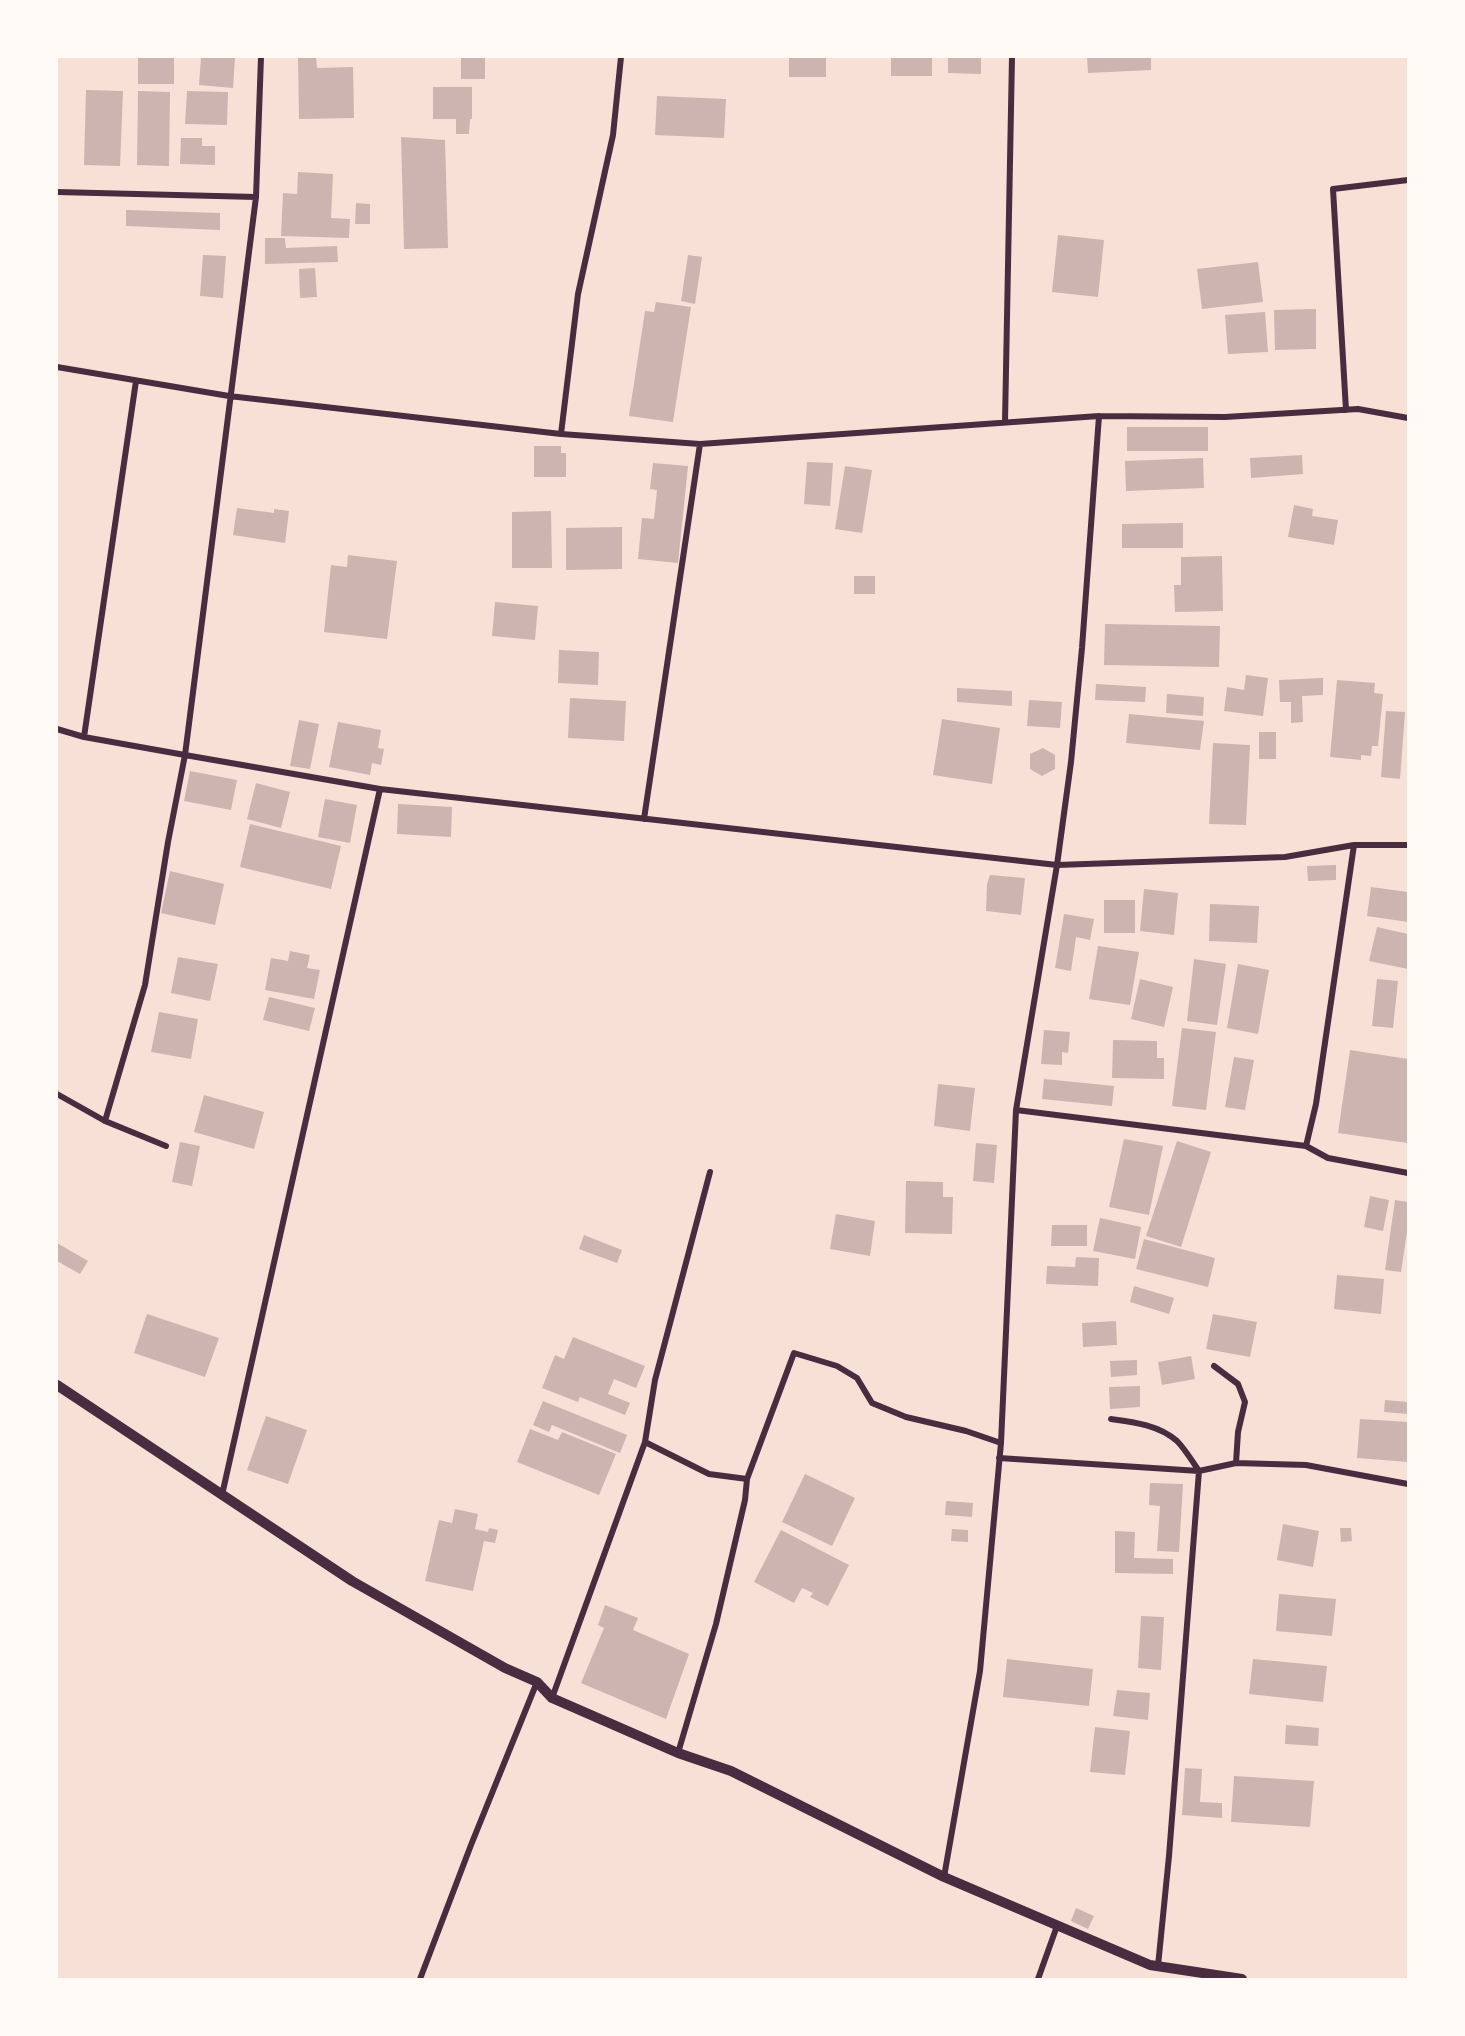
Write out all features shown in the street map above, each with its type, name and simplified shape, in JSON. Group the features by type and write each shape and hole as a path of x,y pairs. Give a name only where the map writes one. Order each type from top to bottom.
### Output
{"street":[{"path":"105,1121 145,985 168,842 185,755 255,197 261,57"},
{"path":"561,434 578,294 613,135 621,57"},
{"path":"1005,423 1012,57"},
{"path":"1346,410 1333,189 1408,180"},
{"path":"57,192 255,197"},
{"path":"57,367 229,396 561,434 700,444 1098,416 1225,417 1358,409 1408,418"},
{"path":"84,736 136,381"},
{"path":"944,1877 980,1671 1001,1443 1016,1110 1057,865 1071,762 1080,671 1098,416"},
{"path":"644,819 700,444"},
{"path":"57,729 185,755 380,789 1057,865 1285,857 1354,845 1408,845"},
{"path":"222,1494 380,789"},
{"path":"1306,1146 1316,1104 1354,845"},
{"path":"57,1094 105,1121 166,1146"},
{"path":"1016,1110 1306,1146 1328,1158 1408,1173"},
{"path":"552,1698 645,1442 655,1380 710,1172"},
{"path":"678,1753 716,1624 745,1500 747,1479 794,1353 837,1366 857,1378 872,1403 906,1417 966,1431 1001,1443"},
{"path":"1214,1366 1238,1384 1245,1402 1238,1432 1236,1463"},
{"path":"57,1385 352,1581 505,1668 537,1682 552,1698 678,1753 731,1771 944,1877 1150,1965 1242,1979"},
{"path":"1111,1419 1142,1424 1167,1433 1178,1442 1200,1471 1158,1966"},
{"path":"645,1442 710,1474 747,1479"},
{"path":"999,1458 1200,1471 1236,1463 1306,1465 1408,1484"},
{"path":"420,1979 537,1682"},
{"path":"1038,1979 1058,1926"}],"building":[{"path":"138,57 174,57 174,84 138,84"},
{"path":"201,57 235,57 233,88 199,85"},
{"path":"298,57 316,57 317,68 353,67 354,118 299,119"},
{"path":"461,57 485,57 485,79 461,79"},
{"path":"789,57 826,57 826,77 789,77"},
{"path":"891,57 932,57 932,76 891,76"},
{"path":"948,57 981,57 981,74 948,73"},
{"path":"1087,57 1151,57 1151,70 1088,73"},
{"path":"433,87 472,87 472,119 470,119 469,134 456,134 456,119 433,119"},
{"path":"86,90 123,91 120,166 84,165"},
{"path":"138,91 170,92 169,166 137,165"},
{"path":"187,91 228,92 227,125 185,124"},
{"path":"657,96 726,99 724,138 655,135"},
{"path":"401,137 445,140 448,248 404,249"},
{"path":"181,138 202,138 202,146 215,146 215,165 180,164"},
{"path":"298,172 333,174 331,218 350,219 349,238 281,236 283,193 297,194"},
{"path":"356,203 370,204 370,224 355,224"},
{"path":"126,210 220,213 220,230 126,226"},
{"path":"1058,235 1104,240 1098,297 1052,292"},
{"path":"265,238 285,238 286,248 337,246 338,262 265,264"},
{"path":"203,255 226,256 223,298 200,296"},
{"path":"688,255 702,257 695,304 681,301"},
{"path":"1258,262 1263,302 1202,309 1197,269"},
{"path":"315,268 317,297 300,298 299,269"},
{"path":"656,302 691,307 673,422 629,416 645,311 654,312"},
{"path":"1316,309 1316,349 1275,350 1274,310"},
{"path":"1265,312 1268,352 1228,354 1225,315"},
{"path":"1127,427 1208,427 1208,451 1127,451"},
{"path":"534,446 561,446 561,453 566,453 566,477 534,477"},
{"path":"1302,455 1303,474 1251,478 1250,458"},
{"path":"1203,458 1204,488 1126,491 1125,461"},
{"path":"807,462 833,463 830,506 804,504"},
{"path":"653,463 688,466 678,563 638,559 642,518 654,519 657,490 650,489"},
{"path":"845,466 872,470 862,533 835,529"},
{"path":"1294,505 1313,509 1312,516 1338,520 1334,545 1288,537"},
{"path":"237,508 274,513 274,509 289,511 285,543 233,535"},
{"path":"551,511 552,568 512,568 512,512"},
{"path":"1183,523 1183,548 1122,548 1122,524"},
{"path":"622,527 622,569 566,570 566,528"},
{"path":"348,555 397,561 387,639 324,632 331,565 347,567"},
{"path":"1222,556 1223,611 1175,612 1174,585 1181,585 1181,557"},
{"path":"854,576 875,576 875,594 854,594"},
{"path":"495,602 538,606 535,640 492,636"},
{"path":"1105,624 1220,626 1219,667 1104,665"},
{"path":"559,650 599,652 598,685 558,683"},
{"path":"1246,675 1268,678 1263,716 1224,711 1227,687 1244,690"},
{"path":"1323,678 1323,695 1302,696 1303,722 1291,723 1291,702 1280,702 1279,680"},
{"path":"1337,680 1375,683 1374,693 1383,694 1378,746 1372,746 1371,756 1361,755 1361,760 1330,757"},
{"path":"1096,684 1146,687 1145,702 1095,700"},
{"path":"957,688 1012,691 1012,706 957,702"},
{"path":"1167,694 1204,697 1203,716 1166,713"},
{"path":"570,698 626,701 624,741 568,738"},
{"path":"1029,700 1062,702 1060,728 1027,726"},
{"path":"1386,711 1405,712 1400,779 1381,777"},
{"path":"1129,714 1204,721 1200,750 1126,743"},
{"path":"942,719 1000,728 992,784 933,775"},
{"path":"299,720 319,724 310,769 290,766"},
{"path":"338,722 381,730 378,748 384,749 381,765 372,763 370,775 329,767"},
{"path":"1259,732 1276,732 1276,759 1259,759"},
{"path":"1213,743 1250,745 1246,825 1209,824"},
{"path":"1043,748 1055,755 1055,769 1042,776 1030,769 1030,754"},
{"path":"190,771 237,780 231,810 184,801"},
{"path":"256,783 290,792 281,828 247,819"},
{"path":"325,799 357,805 350,843 318,837"},
{"path":"398,804 452,807 451,837 397,834"},
{"path":"250,824 341,846 331,889 240,867"},
{"path":"1336,865 1336,880 1308,881 1307,866"},
{"path":"170,871 224,884 215,925 161,913"},
{"path":"990,875 1025,878 1021,915 986,911 987,884"},
{"path":"1371,887 1408,892 1408,922 1367,916"},
{"path":"1144,889 1178,893 1174,935 1140,931"},
{"path":"1104,900 1135,900 1135,933 1104,933"},
{"path":"1210,904 1259,906 1257,943 1209,941"},
{"path":"1064,914 1094,919 1090,940 1076,937 1071,971 1055,968"},
{"path":"1377,927 1408,934 1408,969 1369,961"},
{"path":"1098,946 1139,952 1130,1005 1089,999"},
{"path":"290,951 310,955 307,968 320,970 314,999 265,990 271,958 288,961"},
{"path":"178,957 218,964 210,1001 171,993"},
{"path":"1194,959 1226,964 1217,1025 1187,1021"},
{"path":"1238,964 1269,970 1258,1034 1227,1028"},
{"path":"1140,979 1173,987 1164,1027 1131,1019"},
{"path":"1377,979 1398,981 1393,1028 1372,1026"},
{"path":"269,997 315,1008 309,1031 263,1020"},
{"path":"159,1012 198,1019 191,1059 151,1052"},
{"path":"1182,1028 1216,1032 1206,1110 1172,1106"},
{"path":"1044,1030 1070,1032 1068,1053 1062,1052 1062,1065 1041,1064"},
{"path":"1113,1040 1157,1041 1157,1058 1164,1058 1164,1079 1112,1078"},
{"path":"1350,1050 1408,1059 1408,1143 1338,1133"},
{"path":"1234,1057 1254,1060 1245,1110 1225,1107"},
{"path":"1044,1079 1114,1086 1112,1106 1042,1099"},
{"path":"938,1084 975,1088 970,1131 934,1126"},
{"path":"204,1095 264,1112 254,1149 194,1132"},
{"path":"1124,1139 1163,1146 1149,1215 1109,1207"},
{"path":"1177,1141 1211,1152 1181,1247 1146,1236"},
{"path":"180,1142 200,1146 192,1186 172,1182"},
{"path":"976,1143 997,1145 994,1183 973,1181"},
{"path":"906,1181 943,1182 943,1197 953,1197 952,1234 905,1233"},
{"path":"1370,1196 1389,1200 1383,1231 1364,1227"},
{"path":"1395,1200 1408,1202 1408,1225 1401,1272 1385,1270"},
{"path":"836,1214 875,1221 870,1256 830,1249"},
{"path":"1100,1218 1141,1227 1135,1259 1093,1251"},
{"path":"1052,1225 1087,1225 1087,1246 1051,1246"},
{"path":"584,1235 622,1250 617,1263 579,1249"},
{"path":"1144,1239 1215,1258 1208,1287 1136,1269"},
{"path":"57,1243 88,1261 80,1274 57,1261"},
{"path":"1076,1257 1099,1258 1098,1286 1046,1284 1047,1266 1075,1267"},
{"path":"1337,1275 1384,1279 1381,1314 1334,1309"},
{"path":"1134,1286 1174,1298 1169,1314 1130,1302"},
{"path":"147,1314 219,1338 205,1377 134,1353"},
{"path":"1213,1314 1257,1322 1250,1357 1206,1349"},
{"path":"1116,1321 1117,1345 1083,1347 1082,1323"},
{"path":"573,1337 645,1366 636,1388 614,1379 608,1394 630,1403 625,1415 580,1397 578,1402 542,1388 555,1355 564,1359"},
{"path":"1191,1356 1195,1379 1162,1385 1158,1362"},
{"path":"1137,1360 1137,1375 1111,1377 1110,1361"},
{"path":"1140,1386 1140,1407 1110,1409 1109,1387"},
{"path":"1385,1400 1408,1402 1408,1414 1384,1412"},
{"path":"543,1401 627,1435 620,1453 552,1425 549,1432 533,1425"},
{"path":"266,1416 307,1430 288,1484 247,1470"},
{"path":"1360,1419 1408,1422 1408,1462 1357,1458"},
{"path":"530,1429 558,1440 562,1432 616,1454 599,1495 517,1462"},
{"path":"805,1474 855,1498 832,1546 782,1522"},
{"path":"1150,1483 1183,1484 1179,1552 1157,1551 1160,1506 1149,1505"},
{"path":"946,1501 973,1503 972,1517 945,1515"},
{"path":"455,1509 478,1514 475,1529 488,1532 489,1528 498,1530 495,1543 484,1541 473,1591 425,1581 439,1520 452,1523"},
{"path":"1283,1524 1319,1531 1313,1567 1277,1560"},
{"path":"1340,1528 1351,1528 1352,1541 1341,1542"},
{"path":"952,1529 968,1530 968,1542 951,1541"},
{"path":"781,1530 849,1565 828,1606 810,1597 813,1593 802,1588 794,1603 754,1582"},
{"path":"1115,1531 1135,1532 1134,1558 1173,1559 1173,1574 1115,1573"},
{"path":"1279,1594 1336,1599 1332,1636 1276,1631"},
{"path":"605,1605 638,1618 633,1630 689,1654 666,1719 581,1683 604,1628 598,1625"},
{"path":"1141,1616 1164,1617 1161,1670 1138,1668"},
{"path":"1007,1659 1093,1669 1089,1706 1003,1697"},
{"path":"1253,1659 1327,1666 1323,1702 1249,1694"},
{"path":"1117,1690 1150,1693 1148,1720 1113,1716"},
{"path":"1286,1725 1319,1728 1318,1746 1285,1744"},
{"path":"1095,1727 1130,1731 1125,1775 1090,1772"},
{"path":"1185,1768 1202,1769 1200,1802 1222,1803 1222,1818 1182,1815"},
{"path":"1234,1776 1314,1781 1310,1827 1231,1822"},
{"path":"1076,1908 1094,1916 1088,1929 1071,1921"}]}
